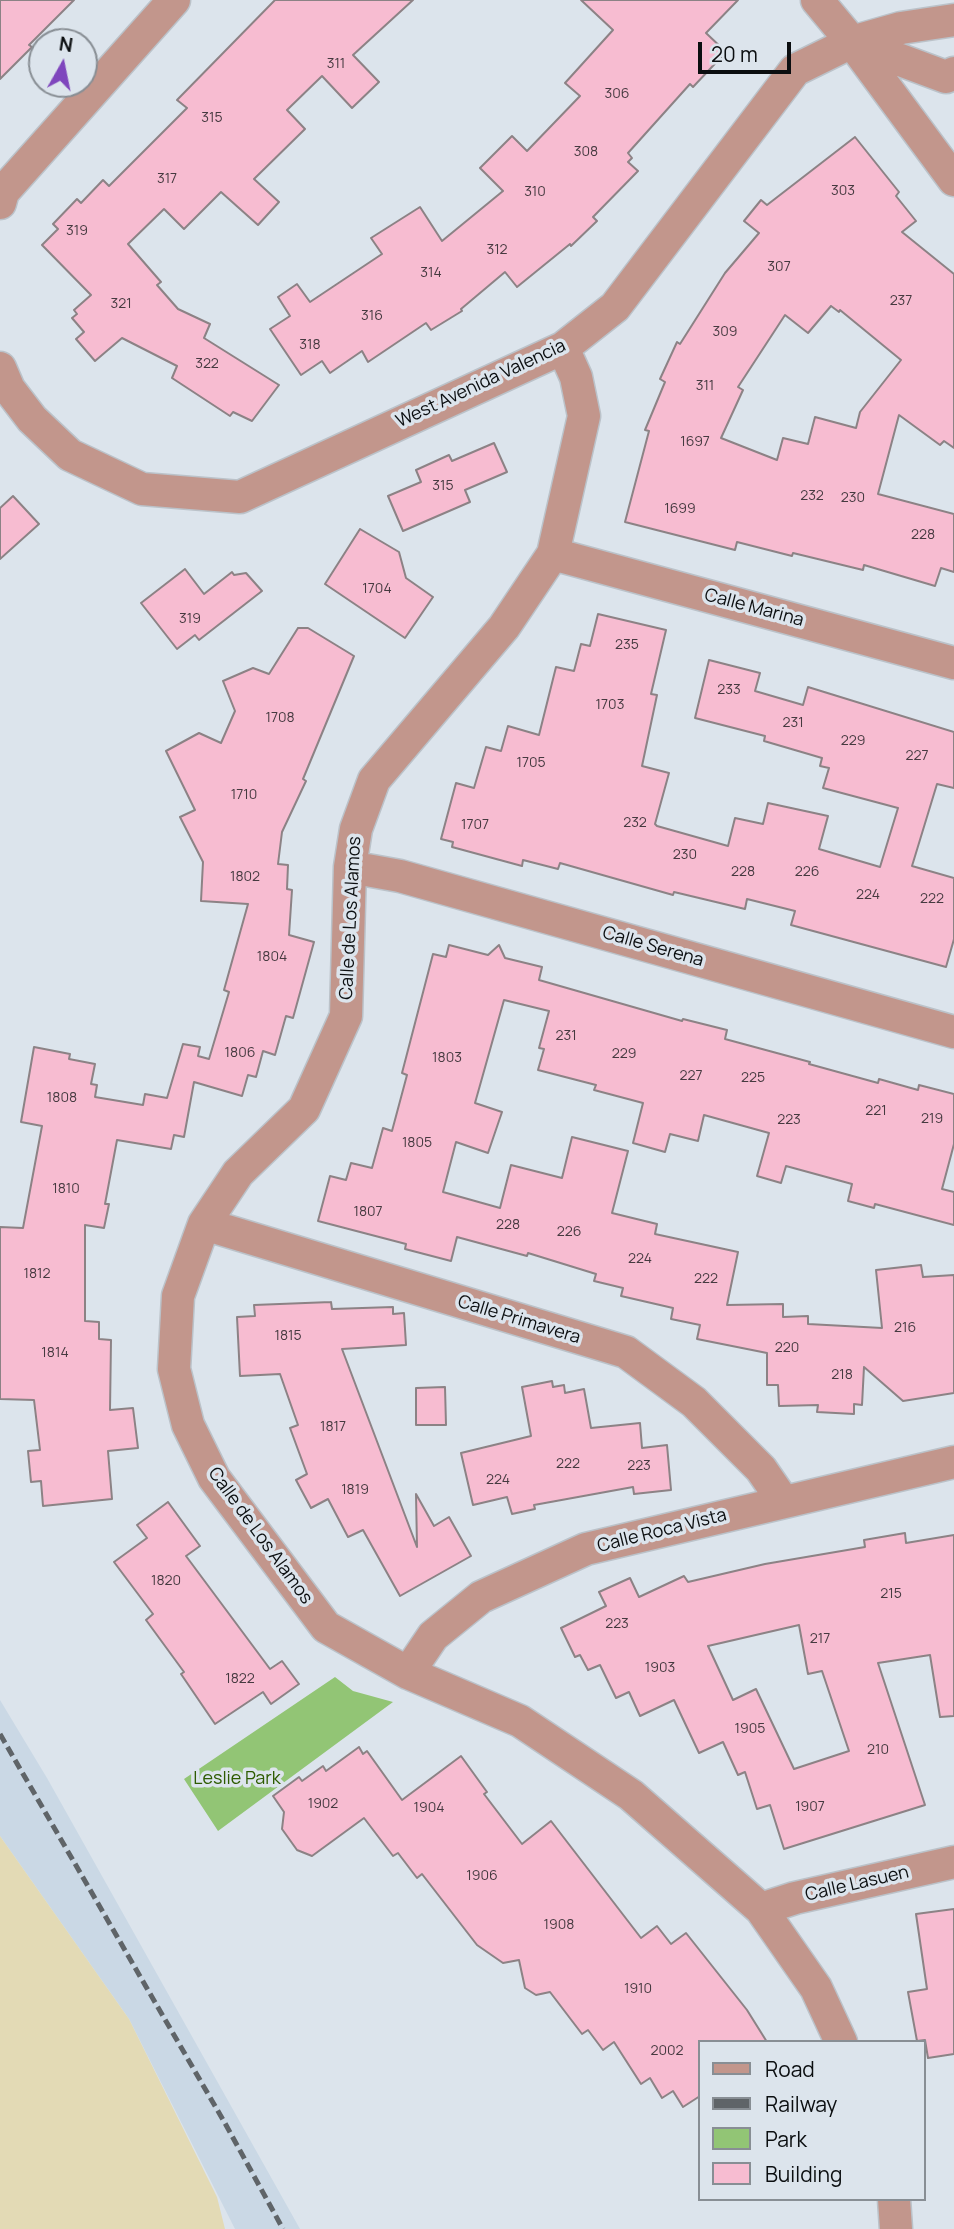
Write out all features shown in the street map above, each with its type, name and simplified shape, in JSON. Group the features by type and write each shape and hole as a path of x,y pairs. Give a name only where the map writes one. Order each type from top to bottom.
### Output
{"street":[{"path":"0,203 3,192 174,0"},
{"path":"817,0 852,42 954,180"},
{"name":"West Avenida Valencia","path":"0,368 9,389 32,419 70,455 142,489 240,497 563,348 615,307 795,70 852,42 901,28 954,20"},
{"path":"852,42 946,77 954,73"},
{"name":"Calle de Los Alamos","path":"563,348 576,377 584,416 553,554 504,627 374,780 356,829 350,867 346,1016 304,1109 238,1172 204,1224 178,1296 174,1369 188,1426 214,1478 326,1627 408,1673 520,1721 631,1795 761,1909 817,1989 840,2040"},
{"name":"Calle Marina","path":"553,554 954,663"},
{"name":"Calle Serena","path":"350,867 400,876 954,1032"},
{"name":"Calle Primavera","path":"204,1224 626,1352 694,1402 761,1469 783,1501"},
{"name":"Calle Roca Vista","path":"408,1673 433,1636 481,1597 586,1549 954,1462"},
{"name":"Calle Lasuen","path":"761,1909 795,1898 954,1863"},
{"path":"894,2201 896,2229"}],"shaded area":[{"path":"0,1700 47,1778 300,2229 235,2229 129,2019 0,1836"}],"green space":[{"name":"Leslie Park","path":"335,1677 353,1691 393,1702 218,1831 184,1779"}],"sand":[{"path":"0,1836 129,2019 217,2197 225,2229 0,2229"}],"building":[{"path":"0,0 74,0 46,28 28,28 28,51 0,79"},
{"path":"275,0 413,0 353,55 379,82 352,108 322,76 287,110 305,129 254,179 279,202 258,225 221,192 184,229 164,209 128,244 161,282 157,285 178,309 210,324 204,338 279,385 252,421 233,412 230,416 172,378 177,366 122,338 95,361 76,339 84,332 72,318 77,314 74,310 91,295 42,245 58,229 53,224 77,199 81,203 103,180 109,186 187,108 177,100"},
{"path":"581,0 738,0 706,33 726,52 693,87 690,84 628,153 632,158 628,162 638,171 593,217 597,221 571,246 570,244 517,287 505,272 461,309 462,311 431,330 426,323 368,362 362,351 330,373 322,361 301,375 270,329 290,316 278,297 297,284 310,302 382,254 371,238 420,207 442,241 503,191 480,168 512,136 527,151 580,96 565,83 613,30"},
{"path":"855,137 899,192 896,196 916,221 902,232 954,274 954,448 944,441 940,445 899,415 878,494 954,514 954,572 941,568 935,586 864,565 863,570 737,542 735,550 625,522 649,431 645,430 665,382 660,379 677,342 680,344 725,273 759,233 744,221 761,200 767,205","holes":["831,306 839,312 840,310 901,360 860,412 856,428 815,417 808,444 783,438 777,460 721,438 743,390 738,387 785,315 808,333"]},
{"path":"494,443 507,472 465,490 470,502 403,531 388,496 421,482 416,470 449,455 452,461"},
{"path":"13,496 39,524 0,559 0,508"},
{"path":"360,529 399,552 406,578 433,597 405,638 325,584"},
{"path":"185,569 204,594 232,572 234,575 246,573 262,591 199,640 195,635 177,649 141,603"},
{"path":"598,614 666,630 651,694 657,695 642,766 669,773 655,824 657,826 728,846 735,818 763,824 768,803 828,816 819,849 880,867 898,808 823,788 829,768 820,766 822,758 764,741 765,736 695,718 709,660 760,673 755,691 803,705 808,687 954,732 954,788 937,784 912,866 954,878 954,939 946,967 791,925 795,911 747,899 745,909 674,892 673,895 560,863 558,869 523,860 522,866 452,847 453,842 441,839 456,783 474,788 486,747 501,751 508,726 539,735 556,667 574,671 581,644 590,646"},
{"path":"298,628 308,628 354,656 303,779 306,781 282,832 278,864 288,865 287,889 292,890 289,935 314,942 293,1018 286,1016 275,1055 263,1051 256,1077 248,1075 242,1096 194,1082 184,1137 174,1135 171,1149 117,1140 105,1204 109,1204 104,1228 85,1225 85,1321 99,1322 99,1339 111,1340 110,1410 133,1408 138,1448 108,1451 112,1499 43,1506 41,1481 31,1482 28,1451 40,1450 34,1400 0,1399 0,1227 23,1228 42,1126 21,1122 34,1047 70,1054 69,1059 95,1064 91,1084 97,1085 95,1097 143,1105 145,1094 167,1098 183,1044 200,1047 198,1056 209,1059 229,992 224,990 248,904 201,901 203,862 180,817 195,810 166,751 199,733 221,743 235,711 223,681 253,668 269,674"},
{"path":"449,945 488,955 499,945 505,958 542,967 539,980 682,1021 683,1019 727,1030 725,1039 878,1083 879,1079 918,1090 919,1085 954,1094 954,1144 942,1189 954,1192 954,1225 875,1204 874,1208 848,1201 852,1184 786,1166 781,1183 757,1176 769,1133 704,1115 698,1141 670,1134 665,1152 633,1143 643,1103 594,1090 596,1085 538,1070 544,1049 539,1048 549,1011 504,1000 475,1103 502,1112 488,1153 456,1142 443,1192 500,1208 511,1165 562,1178 572,1137 628,1151 612,1213 657,1224 655,1234 738,1252 727,1305 783,1304 783,1317 808,1316 808,1324 882,1328 876,1270 921,1265 923,1277 954,1275 954,1393 903,1401 864,1367 862,1405 854,1404 854,1414 817,1412 818,1405 779,1406 778,1385 767,1385 767,1353 697,1339 700,1325 671,1319 673,1308 621,1296 623,1288 594,1281 596,1274 528,1253 527,1256 457,1237 451,1261 405,1249 406,1244 318,1221 330,1176 346,1180 351,1163 372,1168 383,1128 392,1131 407,1075 402,1073 433,954 446,957"},
{"path":"331,1302 332,1309 393,1307 393,1314 404,1313 406,1345 342,1349 417,1547 416,1494 434,1526 449,1517 471,1556 400,1596 363,1530 348,1537 328,1499 311,1508 296,1480 307,1474 290,1428 298,1425 280,1374 240,1376 237,1317 255,1316 254,1305"},
{"path":"552,1381 553,1387 564,1385 565,1393 584,1389 591,1428 640,1423 642,1448 667,1445 671,1490 634,1494 633,1487 534,1505 535,1509 512,1514 507,1497 473,1505 461,1453 531,1436 522,1387"},
{"path":"445,1387 446,1425 416,1425 416,1388"},
{"path":"168,1502 200,1546 186,1556 270,1669 282,1661 299,1684 271,1704 263,1692 215,1724 181,1674 184,1672 146,1620 153,1614 114,1562 147,1538 137,1525"},
{"path":"905,1533 906,1543 954,1535 954,1716 940,1717 930,1655 878,1663 925,1805 784,1849 770,1805 757,1809 745,1772 738,1775 723,1742 699,1753 674,1700 640,1716 629,1692 616,1698 600,1665 588,1670 580,1655 575,1657 561,1628 606,1606 599,1592 630,1578 639,1597 684,1576 688,1582 765,1564 865,1547 864,1540","holes":["799,1625 808,1674 822,1671 849,1751 794,1769 756,1689 733,1700 708,1646"]},
{"path":"359,1747 363,1754 367,1751 402,1800 461,1756 487,1792 484,1794 522,1844 551,1821 641,1938 657,1926 671,1944 686,1933 747,2010 766,2040 698,2040 698,2097 683,2107 673,2091 662,2098 650,2078 641,2084 614,2042 603,2050 588,2030 582,2034 550,1992 536,1995 525,1988 519,1960 503,1963 477,1945 422,1874 417,1878 398,1853 393,1856 364,1818 312,1856 297,1850 282,1829 284,1812 273,1796 299,1777 302,1781 323,1766 326,1771"},
{"path":"954,1909 954,2054 928,2058 926,2040 917,2040 908,1992 927,1989 916,1914"}],"railway":[{"path":"0,1734 226,2125 283,2229"}]}
